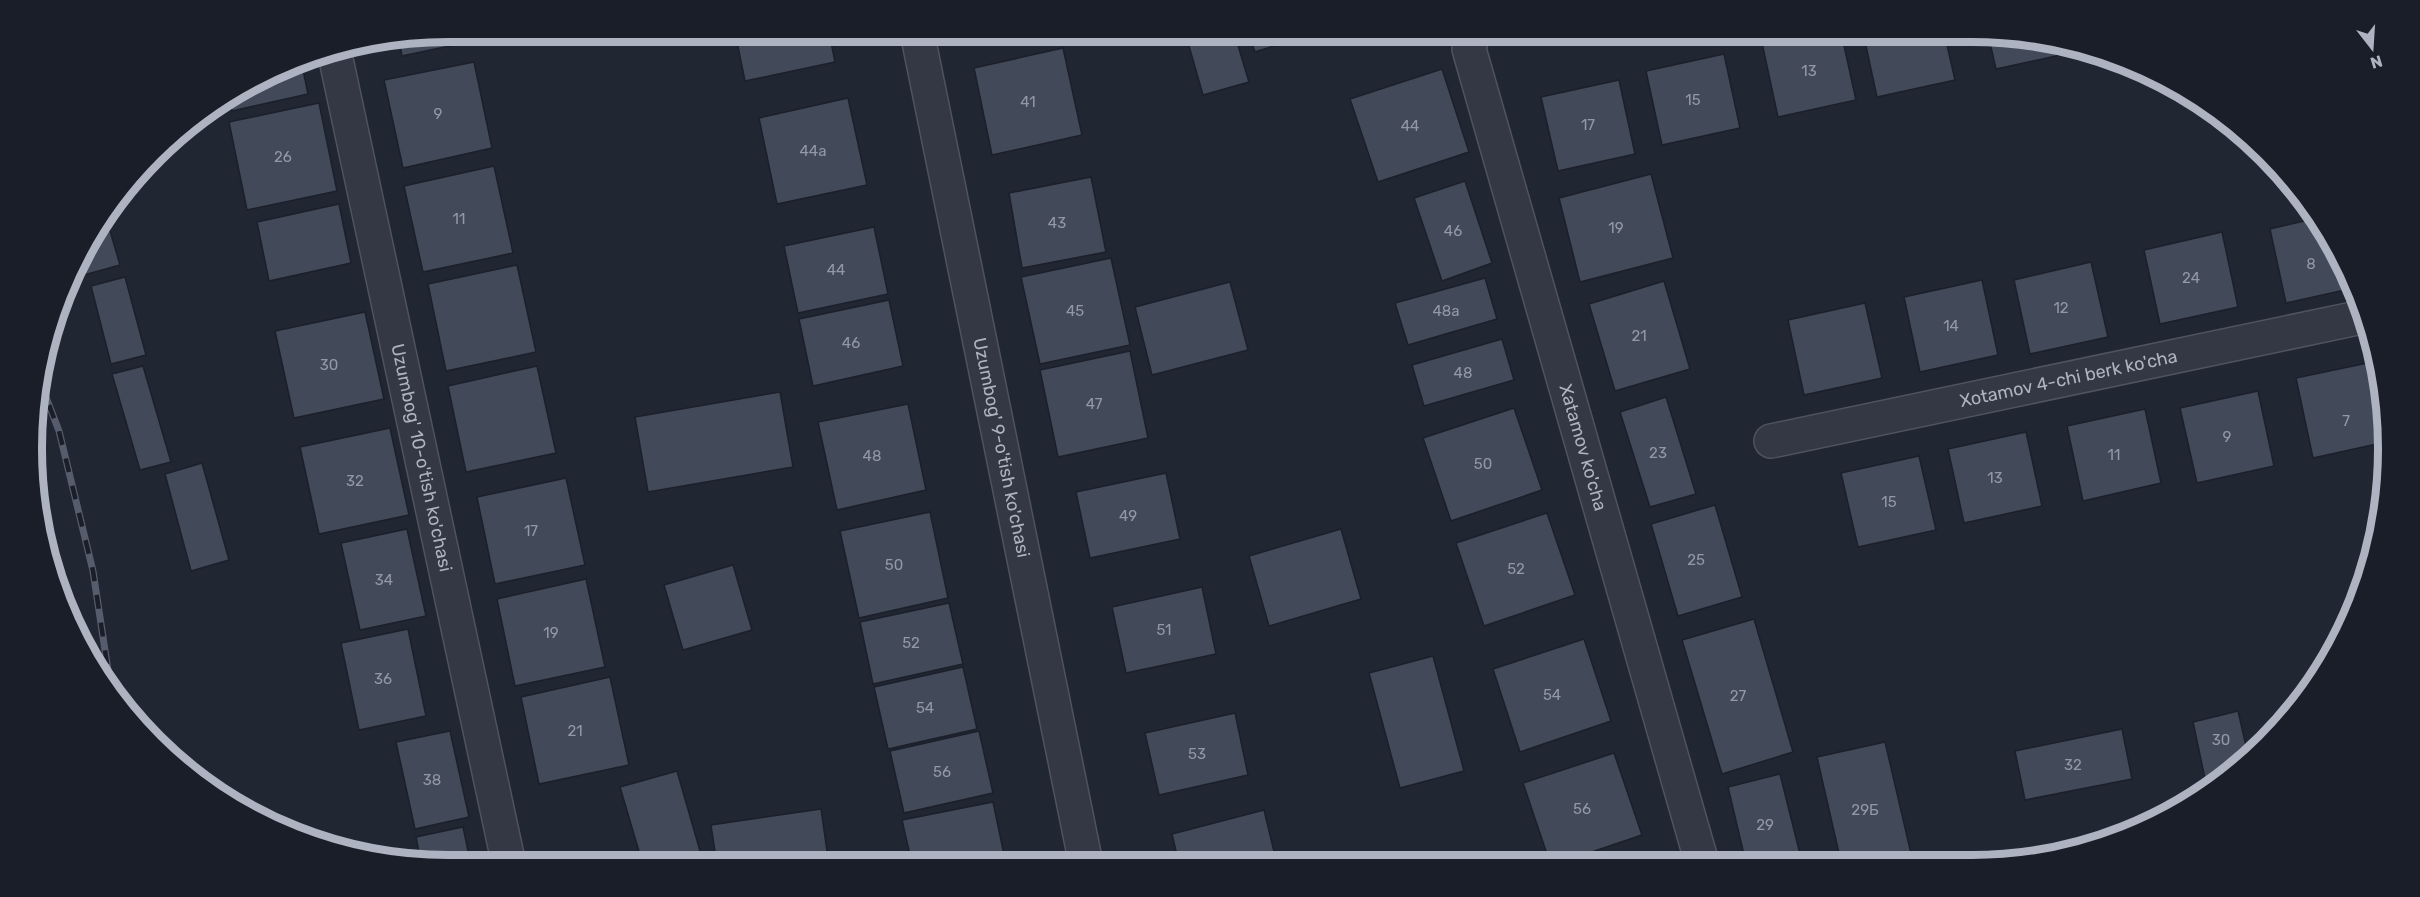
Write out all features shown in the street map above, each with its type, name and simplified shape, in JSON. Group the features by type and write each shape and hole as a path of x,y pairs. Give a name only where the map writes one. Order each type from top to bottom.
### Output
{"street":[{"name":"Uzumbog' 9-o'tish ko'chasi","path":"919,42 1084,855"},
{"name":"Xatamov ko'cha","path":"1470,42 1468,49 1700,855"},
{"name":"Uzumbog' 10-o'tish ko'chasi","path":"336,58 507,855"},
{"name":"Xotamov 4-chi berk ko'cha","path":"1771,441 2356,318"}],"building":[{"path":"468,42 402,56 400,45"},
{"path":"737,42 831,42 835,62 745,81"},
{"path":"1188,42 1237,42 1249,82 1203,95"},
{"path":"1252,42 1286,42 1255,52"},
{"path":"1843,42 1856,100 1778,117 1762,43"},
{"path":"1865,42 1946,42 1955,80 1877,97"},
{"path":"1990,43 2025,45 2067,54 1996,69"},
{"path":"1063,48 1082,135 992,155 974,68"},
{"path":"1724,54 1740,128 1662,145 1646,71"},
{"path":"474,62 492,148 403,168 384,80"},
{"path":"303,69 308,94 232,111 231,106 245,96"},
{"path":"1442,69 1469,152 1378,182 1350,99"},
{"path":"1619,80 1635,154 1558,171 1541,97"},
{"path":"848,98 867,185 777,204 759,118"},
{"path":"319,103 337,191 247,210 229,122"},
{"path":"494,166 513,253 423,272 404,186"},
{"path":"1651,174 1673,258 1580,282 1559,198"},
{"path":"1091,177 1106,252 1022,268 1009,193"},
{"path":"1465,181 1492,263 1442,281 1414,198"},
{"path":"339,204 351,263 269,281 257,222"},
{"path":"2307,220 2324,245 2346,290 2286,303 2270,229"},
{"path":"109,226 120,265 84,275 83,271 96,245"},
{"path":"874,227 888,294 798,313 784,246"},
{"path":"2222,232 2238,307 2160,324 2144,250"},
{"path":"1111,258 1130,345 1040,364 1021,277"},
{"path":"2091,262 2108,337 2030,354 2014,280"},
{"path":"517,265 536,352 446,371 428,284"},
{"path":"125,277 146,355 111,364 91,286"},
{"path":"1485,278 1497,319 1408,345 1395,303"},
{"path":"1982,280 1998,355 1920,372 1904,297"},
{"path":"1664,281 1690,369 1615,391 1589,304"},
{"path":"1230,282 1248,350 1152,375 1135,307"},
{"path":"889,300 903,366 813,386 799,319"},
{"path":"1865,303 1882,378 1804,395 1788,320"},
{"path":"365,312 384,399 294,418 275,331"},
{"path":"1502,339 1514,380 1424,406 1412,365"},
{"path":"1130,351 1148,438 1058,457 1040,370"},
{"path":"2369,363 2375,395 2378,444 2313,458 2296,378"},
{"path":"143,366 171,462 140,470 112,374"},
{"path":"537,366 556,453 466,472 448,386"},
{"path":"2258,391 2274,466 2197,483 2180,408"},
{"path":"780,392 793,467 648,492 635,417"},
{"path":"1666,397 1696,494 1650,507 1620,412"},
{"path":"908,404 926,490 837,510 818,422"},
{"path":"1514,408 1542,490 1451,521 1423,438"},
{"path":"2145,409 2161,483 2083,501 2067,426"},
{"path":"390,428 409,515 319,534 300,447"},
{"path":"2026,432 2042,506 1964,523 1948,449"},
{"path":"1919,456 1936,530 1858,547 1841,473"},
{"path":"202,463 229,560 191,571 165,474"},
{"path":"1166,473 1180,539 1090,558 1076,492"},
{"path":"566,478 585,565 495,584 477,497"},
{"path":"1715,505 1742,597 1678,616 1651,524"},
{"path":"930,512 948,598 859,618 840,531"},
{"path":"1547,513 1575,595 1484,626 1456,543"},
{"path":"407,529 426,616 360,630 341,543"},
{"path":"1341,529 1361,599 1269,626 1249,556"},
{"path":"733,565 752,630 683,650 664,585"},
{"path":"586,579 605,667 515,686 497,599"},
{"path":"1202,587 1216,654 1126,673 1112,607"},
{"path":"949,603 963,664 873,684 860,622"},
{"path":"1754,619 1793,752 1722,774 1682,640"},
{"path":"408,629 426,716 359,730 341,643"},
{"path":"1584,639 1611,721 1520,752 1493,669"},
{"path":"1433,656 1464,771 1400,788 1369,673"},
{"path":"963,667 977,729 888,749 874,687"},
{"path":"610,677 629,765 539,784 521,697"},
{"path":"2238,711 2246,748 2205,780 2193,722"},
{"path":"1235,713 1248,775 1159,795 1145,733"},
{"path":"2122,729 2132,779 2025,800 2015,751"},
{"path":"450,731 469,817 415,829 396,742"},
{"path":"979,731 993,793 904,813 890,751"},
{"path":"1885,742 1911,855 1839,855 1817,757"},
{"path":"1614,753 1642,835 1583,855 1547,855 1523,783"},
{"path":"677,771 701,855 640,855 620,787"},
{"path":"1780,774 1800,855 1744,855 1728,787"},
{"path":"993,802 1004,855 910,855 902,820"},
{"path":"821,809 828,855 716,855 711,825"},
{"path":"1264,810 1275,855 1177,855 1172,834"},
{"path":"463,827 469,855 419,854 416,837"}],"railway":[{"path":"45,395 59,431 93,571 108,669"}]}
